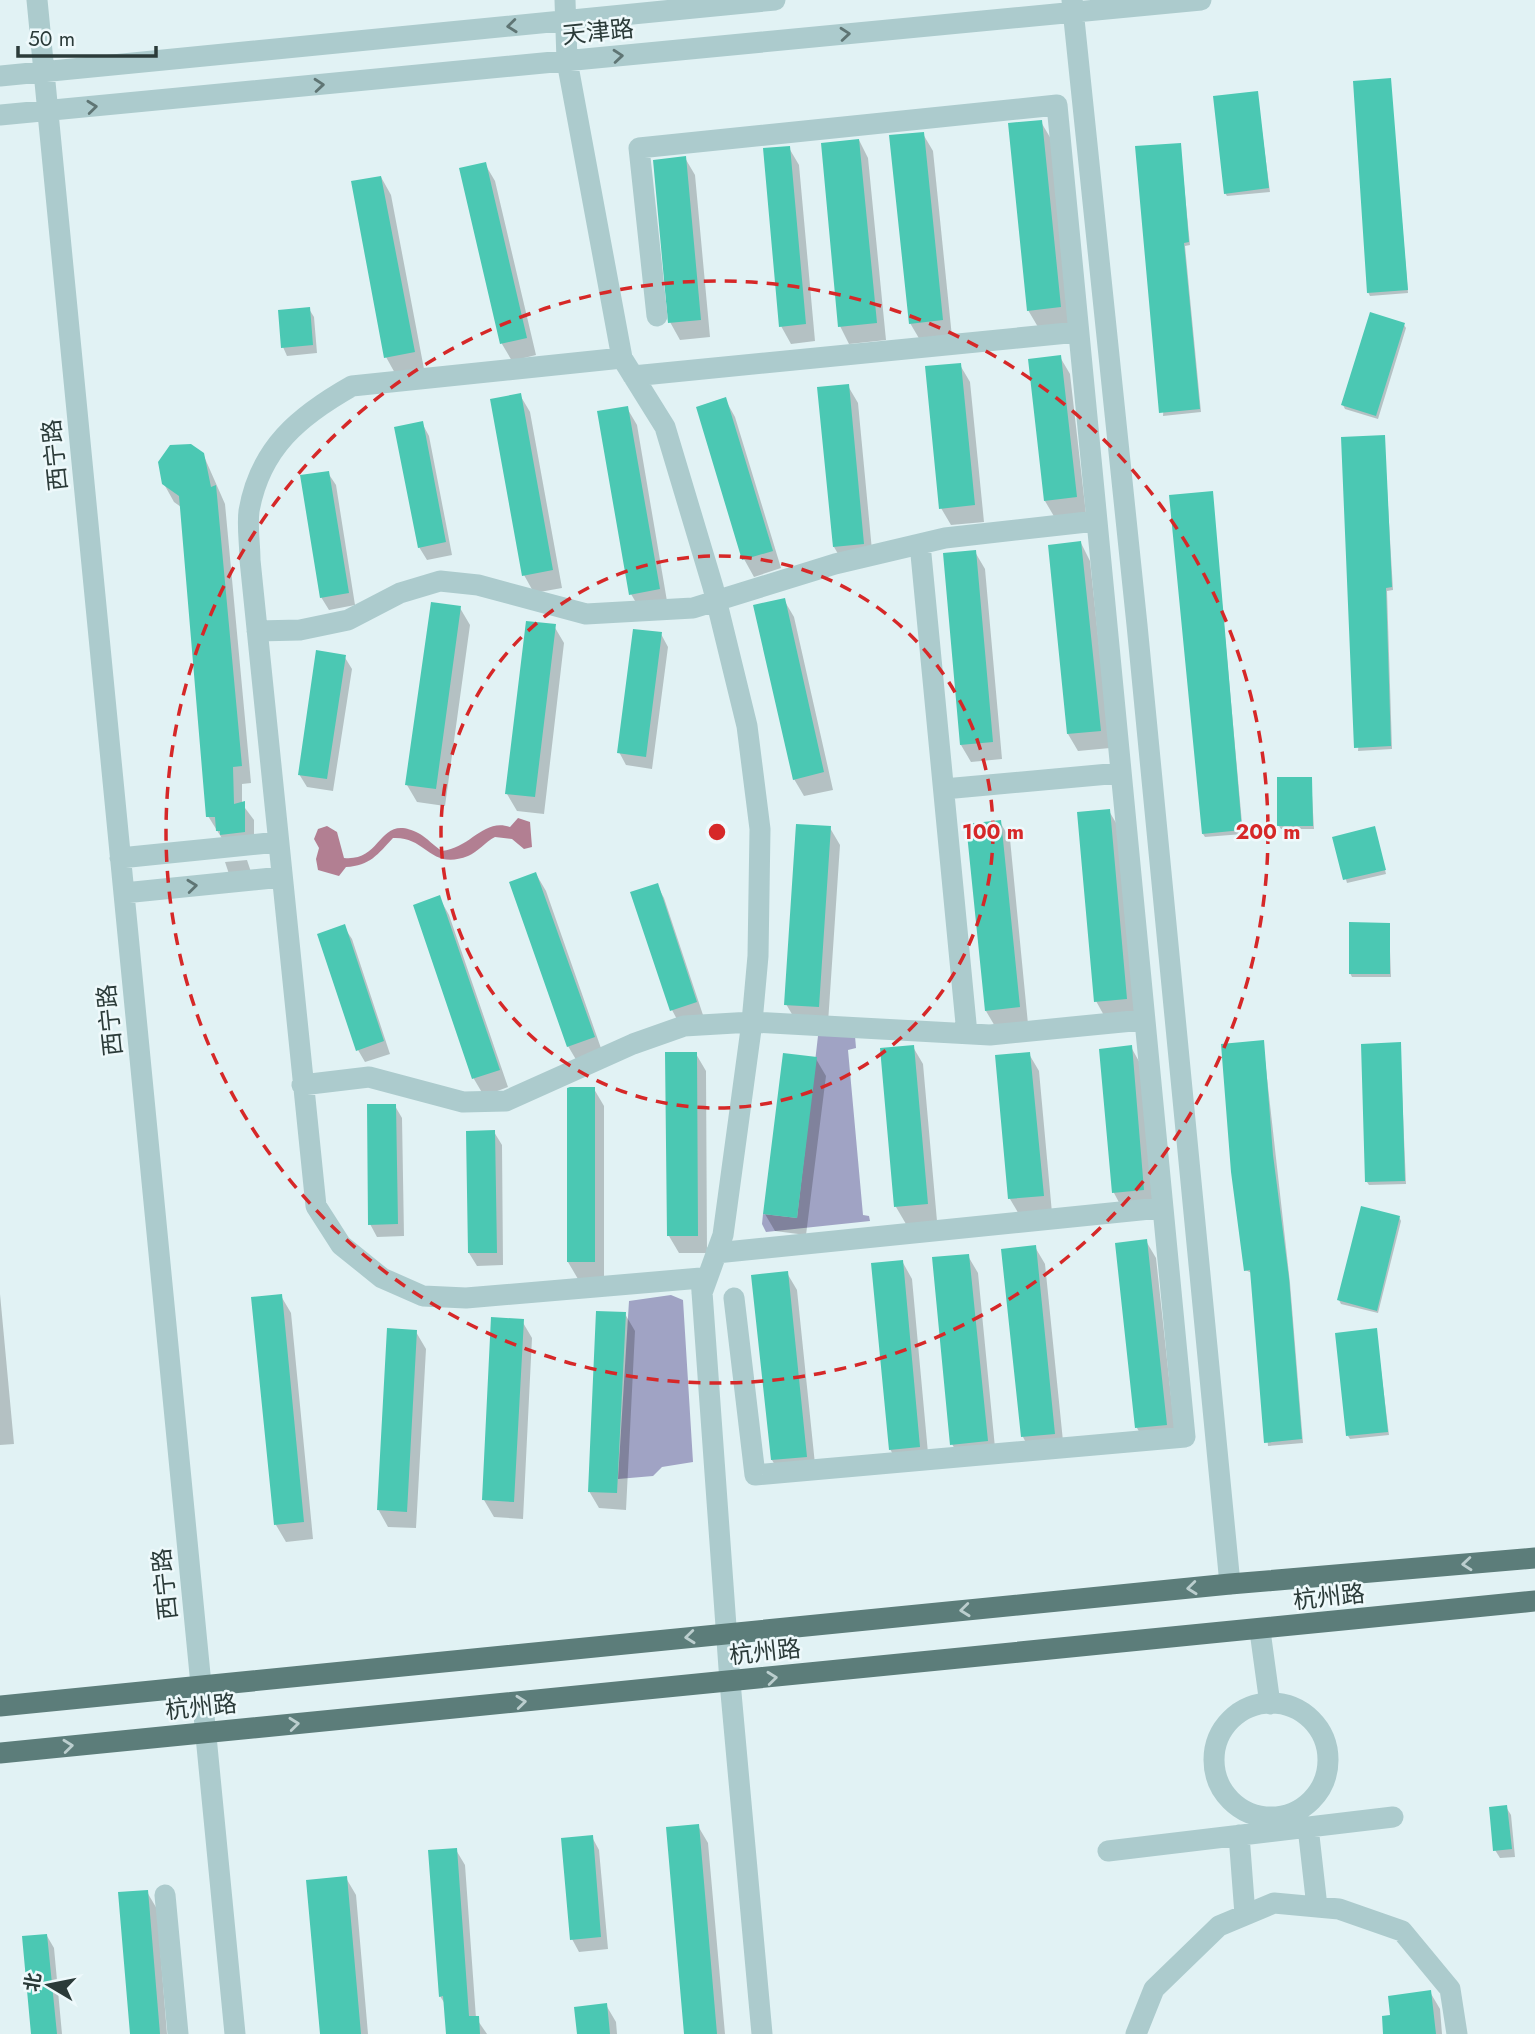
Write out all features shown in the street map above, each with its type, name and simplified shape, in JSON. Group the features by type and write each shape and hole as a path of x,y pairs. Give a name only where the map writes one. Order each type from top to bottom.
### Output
{"main road":[{"name":"杭州路","path":"0,1706 1230,1584 1535,1558"},
{"name":"杭州路","path":"0,1753 1535,1601"}],"street":[{"name":"西宁路","path":"37,0 235,2034"},
{"name":"天津路","path":"0,76 566,10 775,0"},
{"name":"天津路","path":"0,116 567,61 1072,6 1201,0"},
{"path":"1072,6 1138,639 1230,1584"},
{"path":"566,10 567,61 627,367 665,427 716,599 747,726 760,829 758,956 752,1022 723,1236 702,1293"},
{"path":"657,316 639,148 1057,105 1160,1208 1185,1437 755,1475 734,1298"},
{"path":"762,2034 726,1634 701,1278 466,1298 423,1296 382,1279 341,1245 316,1206 257,631 249,512 261,472 281,436 315,407 352,386 1078,332"},
{"path":"257,631 300,631 348,620 400,593 440,581 478,586 586,614 693,608 835,564 945,538 1096,521"},
{"path":"920,544 967,1034"},
{"path":"944,789 1120,773"},
{"path":"120,858 278,842"},
{"path":"124,893 282,877"},
{"path":"302,1085 369,1077 463,1102 506,1101 633,1044 684,1026 752,1022 990,1035 1143,1020"},
{"path":"716,1253 1160,1208"},
{"path":"1261,1630 1270,1704"},
{"path":"1108,1850 1239,1835 1275,1823 1314,1799 1328,1772 1326,1742 1310,1717 1283,1703 1253,1704 1228,1721 1214,1748 1216,1778 1232,1803 1275,1823 1308,1827 1393,1817"},
{"path":"1308,1827 1317,1907"},
{"path":"1239,1835 1245,1915"},
{"path":"165,1895 178,2034"},
{"path":"1136,2034 1154,1989 1219,1926 1274,1903 1339,1909 1402,1931 1450,1989 1457,2034"}],"shaded area":[{"path":"518,818 530,822 532,847 524,849 512,839 495,837 468,856 445,859 414,842 393,838 373,858 346,867 339,876 318,870 316,859 319,848 314,839 318,829 327,826 337,832 344,858 367,853 396,829 420,834 442,851 461,845 492,827 510,827"},
{"path":"818,1036 855,1036 856,1048 848,1050 863,1215 869,1216 870,1221 766,1232 762,1224 763,1214 797,1218"},
{"path":"671,1295 683,1300 693,1462 662,1467 653,1476 618,1479 629,1301"}],"building":[{"path":"1391,78 1408,290 1367,293 1353,81"},
{"path":"1258,91 1269,188 1224,194 1213,96"},
{"path":"1042,120 1061,307 1027,311 1008,123"},
{"path":"924,132 943,320 909,324 889,135"},
{"path":"859,139 877,323 838,327 821,143"},
{"path":"1181,143 1189,242 1184,243 1200,409 1159,413 1135,146"},
{"path":"790,146 806,324 779,327 763,148"},
{"path":"686,156 701,320 668,323 653,160"},
{"path":"486,162 527,338 500,344 459,168"},
{"path":"381,176 415,352 384,358 351,181"},
{"path":"310,307 313,345 281,348 278,310"},
{"path":"1370,312 1405,323 1376,416 1341,405"},
{"path":"1061,355 1077,497 1044,501 1028,359"},
{"path":"961,363 975,505 939,509 925,366"},
{"path":"849,384 864,544 833,547 817,387"},
{"path":"521,393 553,570 522,576 490,399"},
{"path":"726,397 773,551 742,560 696,407"},
{"path":"628,406 660,589 629,595 597,411"},
{"path":"423,421 446,542 418,548 394,427"},
{"path":"1385,435 1392,587 1386,588 1391,746 1354,748 1341,437"},
{"path":"191,444 204,453 211,487 216,485 242,766 233,767 234,804 245,801 245,832 220,835 220,831 216,831 215,817 206,817 179,496 162,484 158,462 170,445"},
{"path":"329,471 349,593 320,598 300,475"},
{"path":"1213,491 1242,830 1202,834 1169,495"},
{"path":"1081,541 1101,731 1067,734 1048,545"},
{"path":"976,550 993,742 960,745 943,553"},
{"path":"785,598 824,772 793,780 753,605"},
{"path":"431,602 461,606 436,789 405,785"},
{"path":"526,621 556,624 535,797 505,794"},
{"path":"633,629 662,632 646,757 617,753"},
{"path":"316,650 346,655 327,779 298,775"},
{"path":"1277,777 1312,777 1313,826 1277,826"},
{"path":"1110,809 1127,999 1094,1002 1077,812"},
{"path":"1001,820 1020,1007 985,1011 966,824"},
{"path":"796,824 831,826 819,1007 784,1005"},
{"path":"1375,826 1386,870 1343,880 1332,837"},
{"path":"536,872 595,1037 567,1047 509,882"},
{"path":"658,883 697,1002 670,1011 630,892"},
{"path":"440,895 500,1070 472,1079 413,905"},
{"path":"1349,922 1390,923 1390,974 1349,974"},
{"path":"345,924 384,1041 356,1051 317,934"},
{"path":"1264,1040 1273,1155 1289,1278 1302,1439 1264,1443 1250,1270 1244,1271 1231,1172 1221,1044"},
{"path":"1401,1042 1405,1181 1365,1182 1361,1044"},
{"path":"914,1045 928,1204 894,1207 880,1048"},
{"path":"1132,1045 1144,1190 1112,1193 1099,1049"},
{"path":"665,1052 697,1052 698,1236 667,1236"},
{"path":"1030,1052 1044,1196 1008,1199 995,1055"},
{"path":"783,1053 817,1057 797,1218 763,1214"},
{"path":"595,1087 595,1262 567,1262 567,1088"},
{"path":"367,1104 396,1104 398,1224 368,1225"},
{"path":"495,1130 497,1253 468,1253 466,1131"},
{"path":"1361,1206 1400,1216 1377,1311 1337,1300"},
{"path":"1147,1239 1167,1425 1135,1428 1115,1243"},
{"path":"1036,1245 1055,1434 1021,1437 1001,1249"},
{"path":"969,1254 988,1441 950,1445 932,1257"},
{"path":"903,1260 920,1447 889,1450 871,1263"},
{"path":"788,1271 807,1457 771,1460 751,1275"},
{"path":"282,1294 304,1522 274,1525 251,1297"},
{"path":"596,1311 626,1312 617,1493 588,1492"},
{"path":"491,1317 524,1319 514,1502 482,1500"},
{"path":"387,1328 417,1330 407,1512 377,1510"},
{"path":"1377,1328 1388,1432 1346,1436 1335,1333"},
{"path":"1507,1805 1512,1849 1493,1851 1489,1807"},
{"path":"699,1824 717,2034 684,2034 666,1827"},
{"path":"593,1835 601,1937 570,1940 561,1838"},
{"path":"457,1848 469,2016 479,2016 480,2034 446,2034 443,1996 439,1997 428,1850"},
{"path":"347,1876 361,2034 320,2034 306,1880"},
{"path":"148,1890 160,2034 130,2034 118,1892"},
{"path":"47,1934 57,2034 31,2034 22,1936"},
{"path":"1431,1990 1436,2034 1383,2034 1382,2016 1390,2015 1388,1996"},
{"path":"607,2003 610,2034 577,2034 574,2007"}]}
